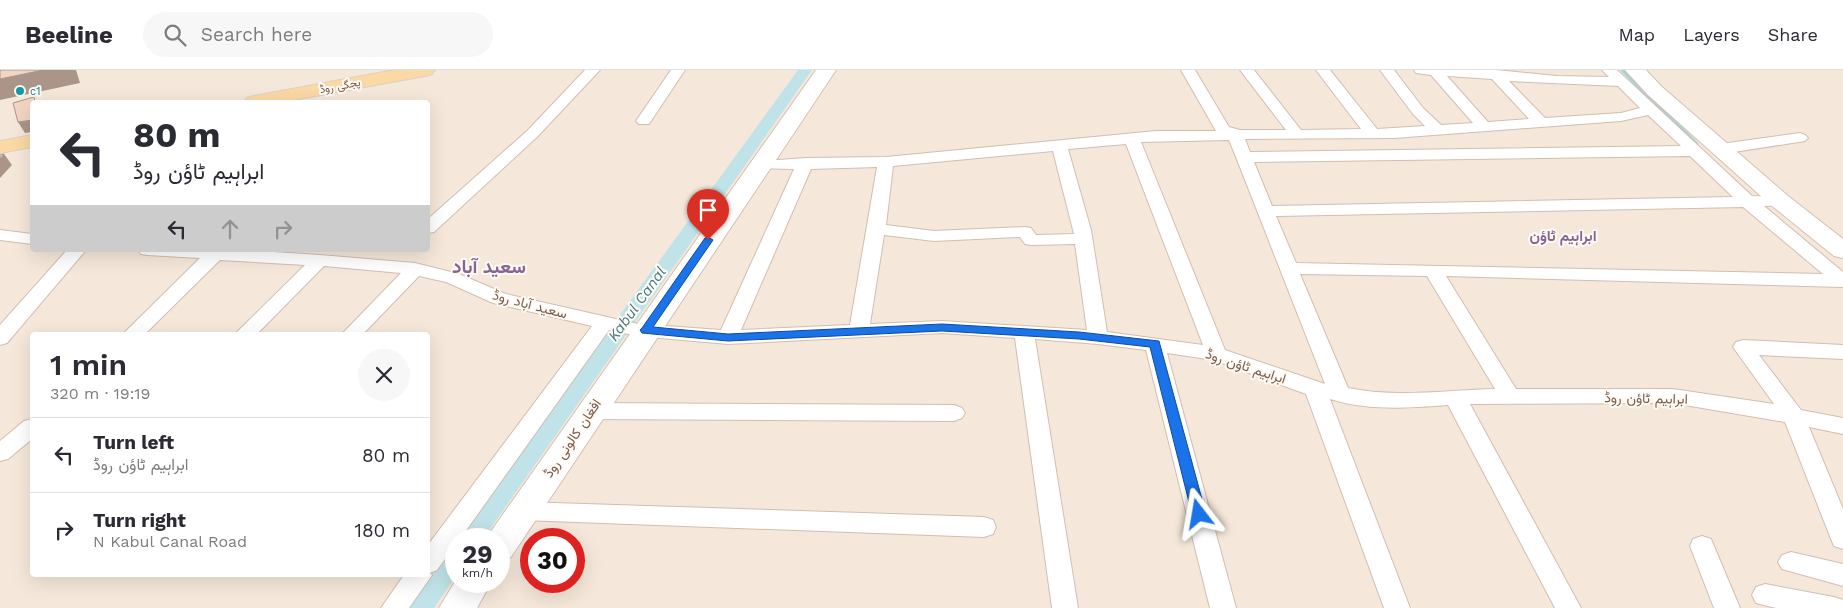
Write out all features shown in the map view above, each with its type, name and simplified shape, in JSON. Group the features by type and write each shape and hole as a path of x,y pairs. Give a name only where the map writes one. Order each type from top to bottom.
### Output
{"main road":[{"name":"پجگی روڈ","path":"265,100 425,70"},
{"name":"افغان کالونی روڈ","path":"510,530 642,330 826,70"},
{"path":"1628,76 1655,91 1778,201 1843,252"},
{"path":"0,148 30,141"},
{"path":"458,608 468,593"}],"street":[{"path":"430,226 532,134 593,70"},
{"path":"644,121 678,70"},
{"path":"1188,70 1224,132 1234,132 1340,395"},
{"path":"1247,70 1297,134"},
{"path":"1323,70 1372,133"},
{"path":"1387,70 1418,111 1437,130"},
{"path":"1428,70 1484,127"},
{"path":"1428,70 1495,74 1628,76"},
{"path":"1610,70 1628,76 1650,110 1750,202 1842,280"},
{"path":"1495,74 1541,123"},
{"path":"760,165 886,162 988,153 1059,144 1132,140 1156,136 1372,133 1437,130 1621,117 1650,110"},
{"path":"1721,149 1784,142 1800,138"},
{"path":"1132,140 1217,354"},
{"path":"1059,144 1083,239 1098,337"},
{"path":"1244,157 1694,151"},
{"path":"859,331 886,162"},
{"path":"728,338 805,163"},
{"path":"1266,211 1778,201"},
{"path":"876,229 934,236 1025,232 1031,240 1083,239"},
{"path":"0,234 30,239"},
{"path":"0,338 76,252"},
{"name":"سعید آباد روڈ","path":"174,252 214,255 268,254 415,269 452,278 500,299 642,330"},
{"path":"386,266 401,252"},
{"path":"135,332 214,255"},
{"path":"247,332 320,260"},
{"path":"1289,268 1842,280"},
{"path":"354,332 415,269"},
{"path":"1433,270 1511,398"},
{"path":"430,560 604,323"},
{"name":"ابراہیم ٹاؤن روڈ","path":"642,330 728,338 942,327 1024,331 1098,337 1217,354 1315,389 1340,395 1400,401 1456,397 1673,396 1843,426"},
{"path":"1024,331 1065,608"},
{"path":"1155,344 1223,608"},
{"path":"1843,352 1743,347 1794,416 1843,539"},
{"path":"1315,389 1397,608"},
{"path":"1456,397 1568,608"},
{"path":"590,411 954,413"},
{"path":"0,453 30,429"},
{"path":"522,511 984,527"},
{"path":"1702,546 1727,608"},
{"path":"1791,562 1843,575"},
{"path":"394,608 417,577"},
{"path":"1765,595 1834,608"}],"shaded area":[{"path":"0,70 1843,70 1843,608 0,608"}],"building":[{"path":"0,70 43,70 0,79"},
{"path":"34,97 35,100 30,100 30,120 18,122 13,103"}],"waterway":[{"name":"Kabul Canal","path":"477,528 805,70"},
{"path":"1623,70 1696,144"},
{"name":"Kabul Canal","path":"419,608 445,571"}],"place":[{"name":"c1","path":"20,91"}],"district":[{"name":"ابراہیم ٹاؤن","path":"1563,236"},
{"name":"سعید آباد","path":"489,266"}],"route":[{"path":"708,240 646,330 728,338 942,327 1079,335 1155,344 1199,514"}]}
